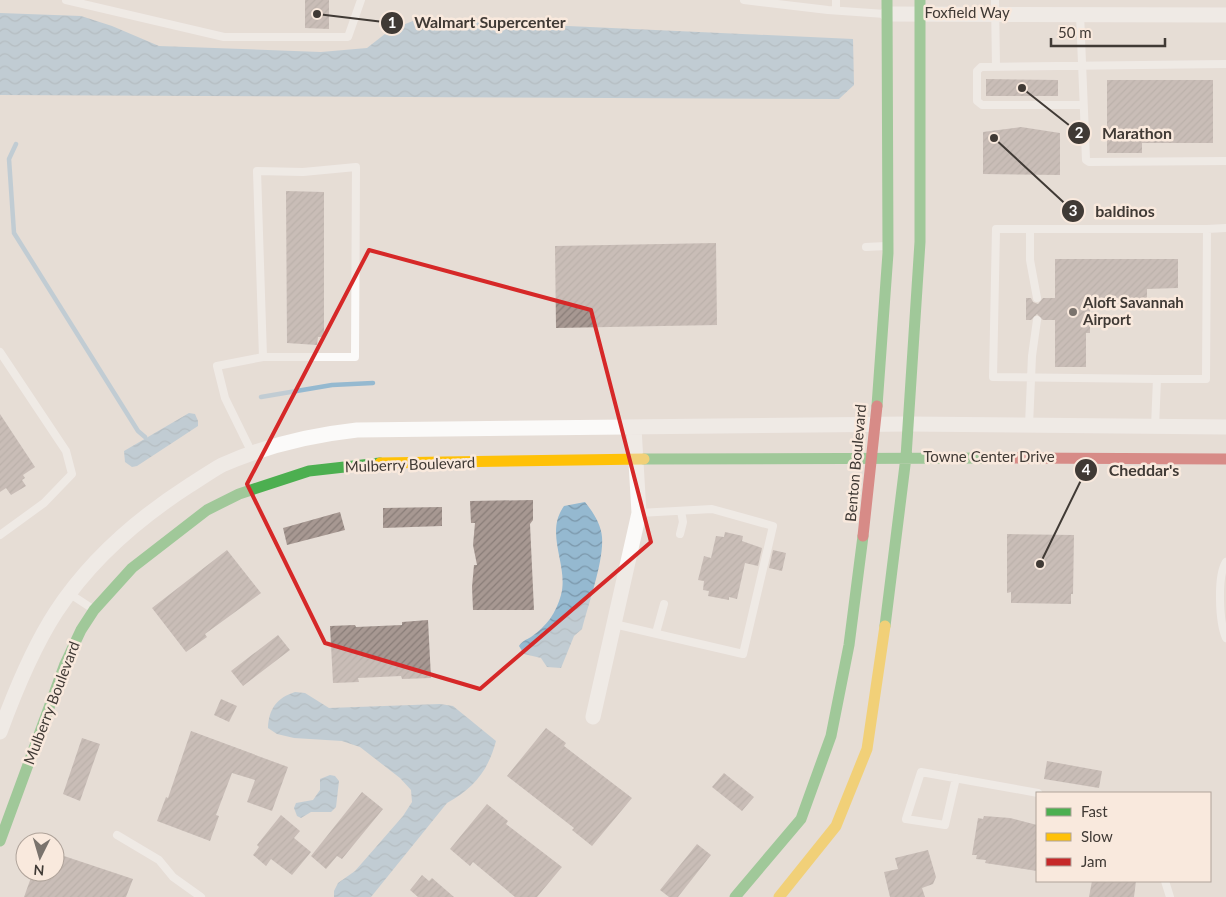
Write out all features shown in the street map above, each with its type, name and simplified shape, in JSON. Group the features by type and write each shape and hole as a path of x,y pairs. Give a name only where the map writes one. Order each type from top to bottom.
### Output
{"street":[{"path":"779,897 836,826 867,749 883,646 906,457 920,242 920,6"},
{"name":"Foxfield Way","path":"887,7 994,6 1080,14 1226,15"},
{"name":"Benton Boulevard","path":"735,897 801,819 831,736 849,645 873,457 888,246 887,7"},
{"name":"Mulberry Boulevard","path":"0,732 30,659 56,612 108,548 167,500 220,466 252,453 303,438 357,430 908,424"},
{"name":"Towne Center Drive","path":"908,424 1226,427"},
{"path":"593,717 639,513 634,460 634,428"},
{"name":"Mulberry Boulevard","path":"0,841 65,664 81,630 94,610 132,568 207,510 238,494 309,471 375,463 873,457"},
{"name":"Towne Center Drive","path":"873,457 1226,459"}],"lane":[{"path":"66,0 224,37 348,37 361,0"},
{"path":"744,0 836,10 887,7"},
{"path":"836,0 836,10"},
{"path":"994,6 996,67"},
{"path":"1080,14 1084,157 1089,162 1226,161"},
{"path":"1082,105 982,105 977,101 977,71 981,67 1226,64"},
{"path":"252,453 225,398 217,366 263,357 354,357 356,166 303,172 257,170 263,357"},
{"path":"1030,228 1030,260 1038,298"},
{"path":"1207,229 1206,379 992,377 996,229 1226,228"},
{"path":"866,247 888,246"},
{"path":"1029,425 1037,320"},
{"path":"0,352 66,451 72,474 44,503 0,535"},
{"path":"1155,427 1157,379"},
{"path":"614,624 743,654 773,526 712,509 639,513"},
{"path":"680,534 681,510"},
{"path":"1226,562 1221,570 1221,619 1226,638"},
{"path":"70,594 94,610"},
{"path":"656,633 664,604"},
{"path":"956,778 945,825 906,819 920,772 956,778 1036,793"},
{"path":"117,835 158,860 173,877 201,897"},
{"path":"1165,882 1170,897"}],"highlighted area":[{"path":"369,250 591,310 651,542 480,689 325,643 247,484"}],"water":[{"path":"0,13 81,16 112,26 159,46 321,52 367,48 390,30 418,19 853,39 854,85 839,99 0,95"},
{"path":"189,413 195,414 198,426 137,466 132,467 125,462 124,451"},
{"path":"585,502 600,527 602,537 601,558 582,629 574,636 561,668 547,667 541,658 524,654 519,646 542,628 550,619 561,595 563,584 562,572 556,539 558,517 564,506"},
{"path":"295,692 305,693 329,708 440,704 453,706 496,741 489,761 479,778 465,791 447,803 371,897 334,897 334,891 338,883 355,871 403,816 412,802 411,790 400,778 360,747 342,741 294,738 277,734 268,728 270,715 275,705 283,697"},
{"path":"330,775 335,776 339,781 336,807 331,812 311,812 301,818 297,816 294,808 296,803 313,800 320,790 320,779"}],"building":[{"path":"305,0 329,0 329,29 305,28"},
{"path":"986,79 1058,80 1058,96 986,96"},
{"path":"1107,80 1213,80 1213,143 1142,143 1142,153 1107,153"},
{"path":"1021,127 1060,133 1060,175 983,174 983,132"},
{"path":"286,191 324,192 324,337 318,337 317,345 287,343"},
{"path":"716,243 717,325 556,328 555,246"},
{"name":"Aloft Savannah Airport","path":"1055,259 1178,259 1178,288 1147,289 1147,304 1135,304 1135,300 1090,299 1090,333 1086,333 1086,367 1055,367 1055,320 1043,320 1037,314 1031,320 1026,320 1026,298 1031,298 1033,302 1038,304 1043,298 1055,298"},
{"path":"0,414 35,467 23,475 25,478 22,480 26,486 11,495 6,488 0,492"},
{"path":"533,500 533,520 530,524 534,610 473,610 472,587 474,565 477,565 473,545 475,523 471,523 470,501"},
{"path":"442,507 442,526 383,528 383,508"},
{"path":"340,512 345,530 287,545 283,528"},
{"path":"725,532 743,536 742,541 762,548 758,566 745,563 737,599 729,597 729,600 708,596 709,591 703,590 704,581 698,580 704,556 711,558 716,536 724,537"},
{"path":"1007,534 1074,535 1073,594 1071,594 1071,604 1011,603 1011,592 1007,593"},
{"path":"227,550 261,593 205,634 207,637 186,652 152,608"},
{"path":"773,550 786,553 782,571 769,568"},
{"path":"428,620 431,678 402,679 401,676 358,678 359,682 333,683 330,626 402,625 402,622"},
{"path":"278,635 290,650 243,686 231,671"},
{"path":"221,699 237,706 229,722 214,715"},
{"path":"546,728 566,743 564,746 632,798 592,846 572,830 574,828 507,776"},
{"path":"191,731 288,767 272,811 247,802 255,780 232,773 216,815 219,816 210,841 157,821 166,797 168,798"},
{"path":"82,738 100,744 80,801 63,794"},
{"path":"1047,761 1102,771 1099,788 1044,779"},
{"path":"724,773 754,797 742,811 712,787"},
{"path":"362,792 383,809 342,859 337,856 326,869 311,856"},
{"path":"487,804 508,821 506,824 562,867 537,897 515,897 473,862 470,866 450,849"},
{"path":"281,815 300,831 294,838 311,852 292,875 271,859 266,866 253,855 259,847 257,845"},
{"path":"984,816 1010,818 1036,825 1036,871 985,863 986,860 976,859 977,855 972,855 978,818 983,819"},
{"path":"697,844 711,855 678,897 669,897 660,890"},
{"path":"928,850 936,877 933,884 922,888 925,897 890,897 884,872 898,869 895,858"},
{"path":"65,856 133,879 126,897 24,897 29,882 65,882"},
{"path":"422,875 429,881 432,878 454,897 418,897 410,890"},
{"path":"1092,882 1136,882 1134,897 1089,897"}],"waterway":[{"path":"16,144 9,159 14,233 138,431 145,437"},
{"path":"261,397 332,385 373,383"}],"traffic: fast":[{"path":"877,406 888,253 887,0"},
{"path":"885,626 906,457 920,242 920,0"},
{"path":"644,459 1007,458"},
{"path":"0,841 65,664 81,630 94,610 132,568 207,510 239,494 309,471 380,463"},
{"path":"735,897 801,819 831,736 849,645 863,536"}],"traffic: slow":[{"path":"380,463 644,459"},
{"path":"779,897 836,826 867,749 885,626"}],"traffic: jam":[{"path":"863,536 877,406"},
{"path":"1007,458 1226,459"}],"place":[{"name":"Walmart Supercenter","path":"317,14"},
{"name":"Marathon","path":"1022,88"},
{"name":"baldinos","path":"994,138"},
{"name":"Aloft Savannah Airport","path":"1073,312"},
{"name":"Cheddar's","path":"1040,564"}]}
